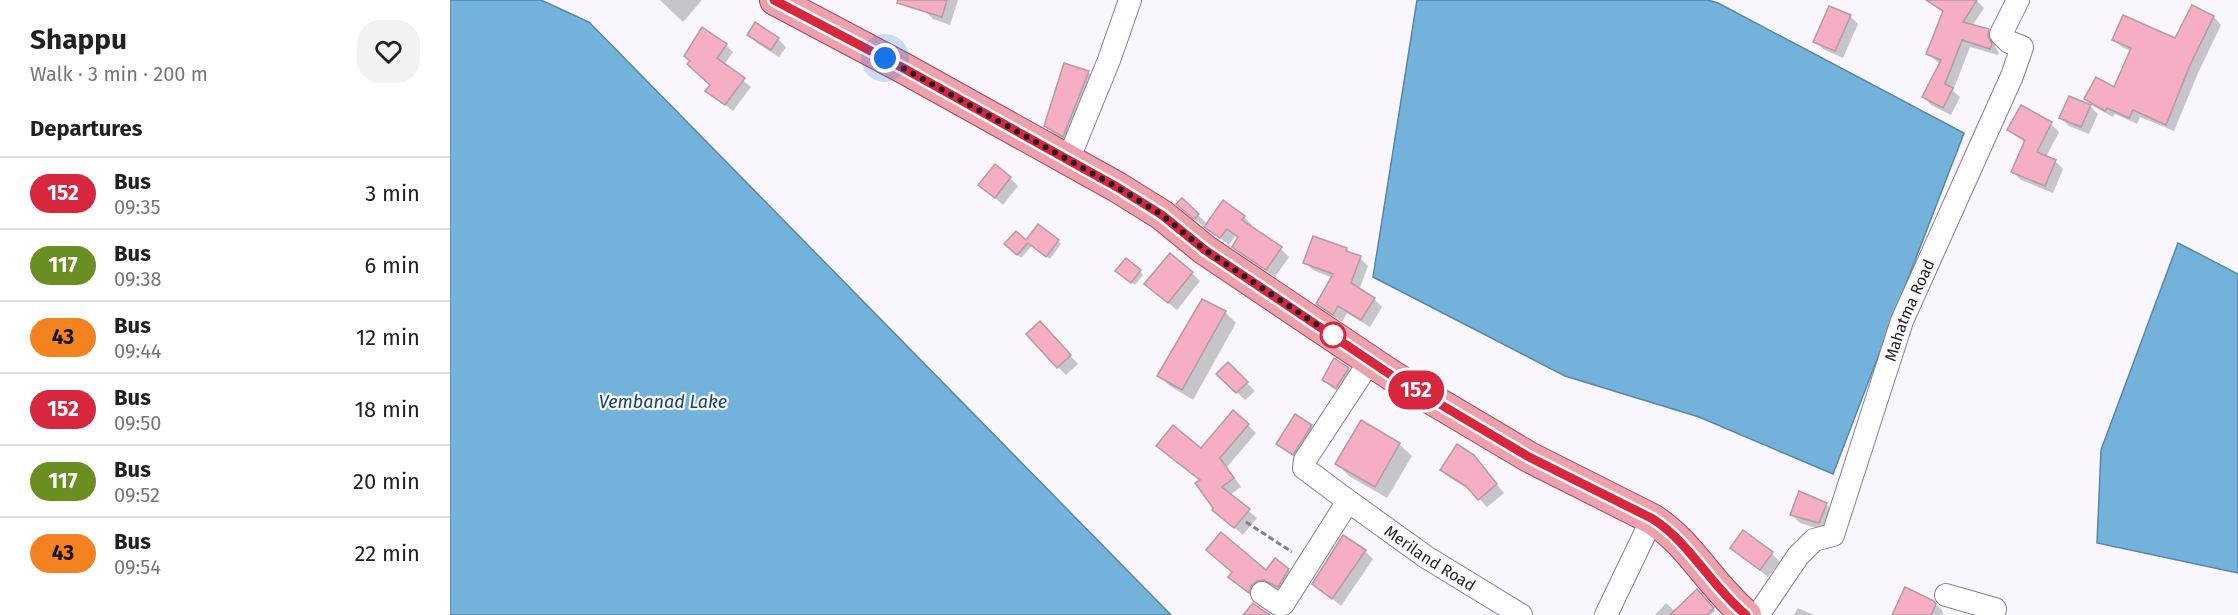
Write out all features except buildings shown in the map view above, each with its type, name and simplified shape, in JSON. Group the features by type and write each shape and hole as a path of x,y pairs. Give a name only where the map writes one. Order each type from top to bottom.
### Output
{"main road":[{"path":"774,0 1068,158 1162,215 1205,250 1370,361 1529,457 1653,519 1668,529 1732,604 1746,615"}],"street":[{"path":"1068,158 1109,60 1130,0"},
{"name":"Mahatma Road","path":"1758,615 1798,556 1814,540 1833,535 1902,321 2012,75 2022,47 2009,42 2001,34 2018,0"},
{"name":"Meriland Road","path":"1370,361 1305,460 1304,468 1426,556 1521,615"},
{"path":"1262,593 1278,604 1283,604 1345,506 1344,498"},
{"path":"1606,615 1653,519"},
{"path":"1946,595 1995,609 1994,615"}],"path":[{"path":"1246,522 1309,562"}],"water":[{"name":"Vembanad Lake","path":"450,0 541,0 589,22 1171,615 450,615"},
{"path":"1417,0 1708,0 1718,3 1964,133 1833,474 1699,417 1565,376 1373,277"},
{"path":"2178,243 2238,274 2238,573 2097,543 2101,450"}],"bus line":[{"name":"152","path":"774,0 1068,158 1162,215 1205,250 1391,375 1529,457 1653,519 1668,529 1732,604 1746,615"}],"route":[{"path":"885,58 1117,187 1162,215 1205,250 1340,340 1333,335"}]}
